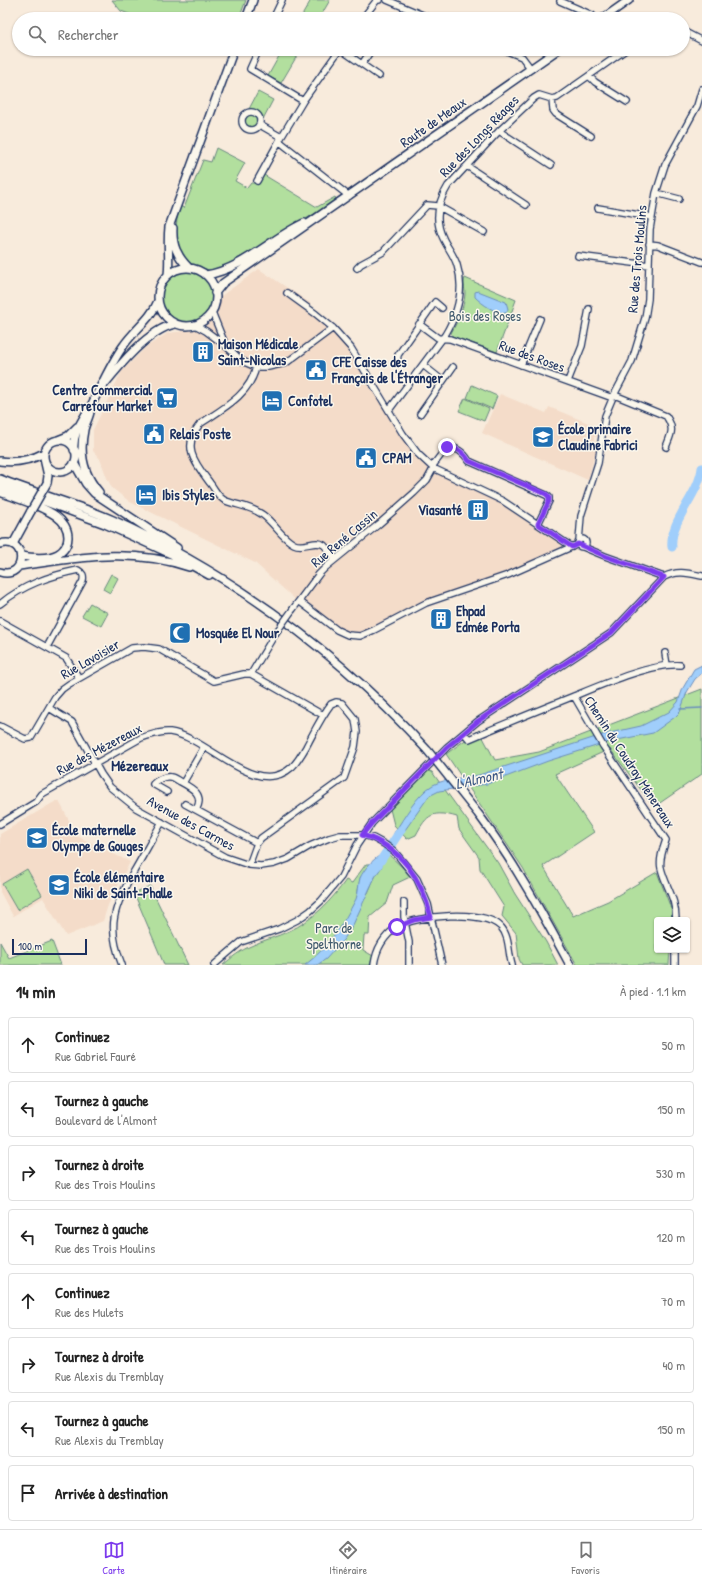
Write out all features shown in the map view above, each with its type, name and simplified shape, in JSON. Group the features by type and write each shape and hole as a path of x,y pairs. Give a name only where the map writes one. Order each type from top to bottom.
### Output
{"main road":[{"path":"249,12 253,0"},
{"path":"612,12 629,0"},
{"path":"168,275 168,233 231,56"},
{"name":"Route de Meaux","path":"216,293 222,284 549,56"},
{"path":"176,208 173,230 174,243 177,255 189,268"},
{"name":"Route de Meaux","path":"206,275 215,274 234,265 264,249 283,234 321,215"},
{"path":"0,461 7,462 35,458 44,453 49,444 68,436 78,426 92,404 112,363 131,336 151,315 158,301 159,287 168,275 179,269 189,268 197,270 206,275 213,285 216,293 215,304 212,312 205,320 195,325 184,326 175,324 163,314 158,301"},
{"path":"96,396 117,369 134,351 160,330 175,324"},
{"path":"92,404 84,429 81,452 82,460 91,482 107,501"},
{"path":"47,483 71,467 74,463 74,439 78,426"},
{"path":"58,440 68,442 74,450"},
{"path":"13,544 47,483 48,476 44,453"},
{"path":"45,463 52,470 62,472"},
{"path":"74,463 89,488 270,610 318,646 382,703 427,752 506,853 530,890 570,965"},
{"path":"0,479 71,503 112,520 194,560"},
{"path":"0,485 105,524 171,554 216,579 276,620 334,665 384,710 427,752"},
{"path":"0,492 50,512 60,520 68,534 66,545 61,552 55,556 42,558 21,556"},
{"path":"0,543 9,543 17,547 21,556 19,566"},
{"path":"0,572 12,572 19,566 98,555 123,555 172,561 216,579"},
{"path":"477,816 524,889 566,965"}],"street":[{"path":"276,12 282,0"},
{"path":"368,12 378,0"},
{"path":"389,0 416,12"},
{"path":"560,1 585,12"},
{"path":"690,35 702,41"},
{"path":"256,56 250,69 303,101"},
{"path":"257,181 303,101 335,56"},
{"path":"350,56 378,76"},
{"path":"362,64 367,56"},
{"path":"520,56 522,57 530,69"},
{"path":"591,136 556,114 553,110 552,99 557,98 617,56"},
{"path":"589,76 595,82 627,102"},
{"name":"Rue des Trois Moulins","path":"582,542 580,526 584,505 598,463 605,416 632,361 640,337 648,299 651,217 656,193 665,166 700,107 702,89"},
{"name":"Rue des Longs Réages","path":"438,206 441,196 448,186 499,132 534,98 538,95 552,99"},
{"path":"260,125 280,139 350,196"},
{"path":"499,132 551,165"},
{"path":"467,166 526,205"},
{"path":"656,193 679,199"},
{"path":"357,268 361,264 383,252 427,205 438,206 484,232"},
{"path":"389,410 443,337 455,316 458,307 461,288 460,274 454,258 440,231 438,206"},
{"path":"598,208 651,217"},
{"path":"649,244 658,245 702,262"},
{"path":"578,256 649,265"},
{"path":"288,293 333,328 351,348 413,448 433,468 503,500 572,547"},
{"path":"397,362 398,355 435,302 442,308"},
{"path":"568,381 582,346 590,309"},
{"path":"212,312 226,346"},
{"path":"522,365 540,319"},
{"name":"Rue des Roses","path":"419,324 438,338 443,337 610,397 617,396 666,416 671,423 672,432 666,447"},
{"path":"195,325 206,331 226,346 242,362 256,367 268,367 286,363 333,328"},
{"path":"423,366 443,381"},
{"path":"256,367 251,382 245,390 200,424 194,431 190,441 191,452 195,462 219,496 226,501 244,505 261,513 293,543 303,546 317,543 322,544 335,559"},
{"path":"420,414 453,367"},
{"name":"Rue René Cassin","path":"251,674 275,634 319,574 414,493 427,480 434,464 445,449 450,447 464,453 469,461 546,494 549,497 549,501 538,524"},
{"path":"299,601 337,630 348,635 360,636 426,603 508,574 582,542 605,556 664,577"},
{"path":"0,604 11,595 42,579 78,570 83,573 83,581 47,647"},
{"path":"214,965 241,942 279,929 297,920 316,906 341,877 362,835 372,823 464,733 502,705 611,633 664,577 672,573 681,572 702,576"},
{"path":"0,621 66,658 79,678"},
{"name":"Rue Lavoisier","path":"0,726 25,739 33,737 49,708 62,689 128,650 144,647 159,649 214,681 244,674 251,674"},
{"path":"666,653 667,665"},
{"path":"464,733 469,739 510,721 626,676 667,665 680,665"},
{"path":"251,674 323,715"},
{"name":"Chemin du Coudray Ménereaux","path":"574,696 603,746 666,840 662,854 661,868 673,896 676,917"},
{"name":"Rue des Mézereaux","path":"0,824 36,802 42,794 141,738 157,732 170,732 184,736 249,773 270,777 283,774 298,760 330,704 336,702 342,703 355,719 357,732 355,747 344,778 261,838 257,844"},
{"name":"Avenue des Carmes","path":"49,708 72,722 96,764 112,788 131,804 225,857 249,865 261,866 288,859 310,846 329,838 340,835 362,835"},
{"path":"183,783 204,747"},
{"path":"167,792 153,784 164,778 171,777 183,783 194,790 199,797 199,805 196,810"},
{"path":"186,804 257,844 249,865"},
{"path":"122,965 116,949 113,933 113,922 117,904 162,822"},
{"path":"362,835 373,838 394,851 417,878 428,904 442,965"},
{"path":"404,902 409,942 409,965"},
{"path":"374,965 376,953 385,938 397,927 414,920 431,917 479,917 492,921 501,928 506,937 512,965"},
{"path":"675,953 675,965"}],"shaded area":[{"path":"259,269 310,303 312,309 350,342 404,431 414,445 433,466 504,500 574,546 532,567 434,601 373,632 348,636 298,602 255,563 130,502 112,488 100,459 93,451 93,430 122,371 146,347 168,333 195,330 208,323 217,313 221,296"},
{"name":"École primaire Claudine Fabrici","path":"500,394 546,413 549,407 598,427 598,436 594,437 594,441 598,443 588,480 482,433"},
{"name":"École élémentaire Niki de Saint-Phalle","path":"56,801 59,801 77,836 130,862 108,905 103,921 66,936 43,898 13,916 0,892 0,834"}],"green space":[{"path":"112,0 246,0 242,12 121,11"},
{"path":"311,0 330,0 323,12 304,12"},
{"path":"279,56 297,56 281,83 268,76"},
{"path":"258,92 273,100 263,119 258,113 249,109"},
{"path":"251,114 256,116 258,121 256,126 251,128 246,126 244,121 246,116"},
{"path":"216,148 245,163 235,181 247,188 251,183 259,183 264,175 317,207 335,197 337,201 224,267 213,270 197,266 188,262 178,249 176,241 176,224 180,206 184,208 203,160 211,162"},
{"path":"187,271 197,273 205,279 211,287 213,297 211,307 205,315 197,321 187,323 177,321 169,315 163,307 161,297 163,287 169,279 177,273"},
{"name":"Bois des Roses","path":"465,278 516,300 497,352 452,336 451,333 462,309 465,294"},
{"path":"472,385 497,396 492,409 467,398"},
{"path":"465,398 489,409 484,421 459,411"},
{"path":"111,574 118,578 110,593 103,589"},
{"path":"90,603 108,613 101,626 82,616"},
{"path":"702,689 702,774 654,807 610,749 555,774 594,832 543,866 573,916 608,901 657,872 672,911 671,917 654,917 654,953 670,953 669,965 577,965 523,868 446,754 479,730 495,760 539,752"},
{"path":"427,770 432,772 498,863 515,894 546,942 558,965 522,965 519,959 516,933 502,916 504,907 480,869 479,857 459,829 457,817 436,814 427,818 416,835 407,839 394,825 390,809"},
{"name":"Parc de Spelthorne","path":"388,854 410,877 393,885 387,903 370,917 369,935 364,935 363,950 373,956 370,965 223,965 236,954 247,948 306,922 328,902 346,880 352,883 366,864 370,864 360,878 357,897 368,893 382,863"},
{"path":"27,869 42,895 17,910 2,884"},
{"path":"150,886 188,965 164,965 134,893"},
{"path":"52,941 61,965 0,965 0,942 9,958"}],"water":[{"path":"478,291 506,302 508,309 506,313 498,312 481,303 475,297 475,292"},
{"path":"702,665 702,673 695,679 687,692 680,712 653,733 612,741 548,761 487,784 439,791 429,796 397,840 393,839 394,833 411,807 427,789 433,785 450,780 479,775 605,734 641,726 669,712 678,702 683,688 694,669"},
{"path":"381,855 385,858 381,868 375,877 352,927 344,939 326,959 317,965 305,965 321,951 340,926 356,899 360,878 366,868"}],"waterway":[{"path":"672,547 672,537 675,527 696,488 702,468"},
{"path":"680,709 702,708"},
{"name":"L'Almont","path":"377,866 401,830"}],"place":[{"name":"Maison Médicale Saint-Nicolas","path":"203,352"},
{"name":"CFE Caisse des Français de l'Étranger","path":"316,370"},
{"name":"Centre Commercial Carrefour Market","path":"167,398"},
{"name":"Confotel","path":"272,401"},
{"name":"Relais Poste","path":"154,434"},
{"name":"École primaire Claudine Fabrici","path":"543,437"},
{"name":"CPAM","path":"366,458"},
{"name":"Ibis Styles","path":"146,495"},
{"name":"Viasanté","path":"478,510"},
{"name":"Ehpad Edmée Porta","path":"441,619"},
{"name":"Mosquée El Nour","path":"180,633"},
{"name":"École maternelle Olympe de Gouges","path":"37,838"},
{"name":"École élémentaire Niki de Saint-Phalle","path":"59,885"}],"district":[{"name":"Mézereaux","path":"140,766"}],"route":[{"path":"397,927 414,920 431,917 424,892 417,878 394,851 373,838 362,835 447,747 478,721 611,633 664,577 654,572 640,569 605,556 599,552 593,551 578,544 572,547 538,524 549,501 549,497 546,494 469,461 464,453 447,447"}]}
